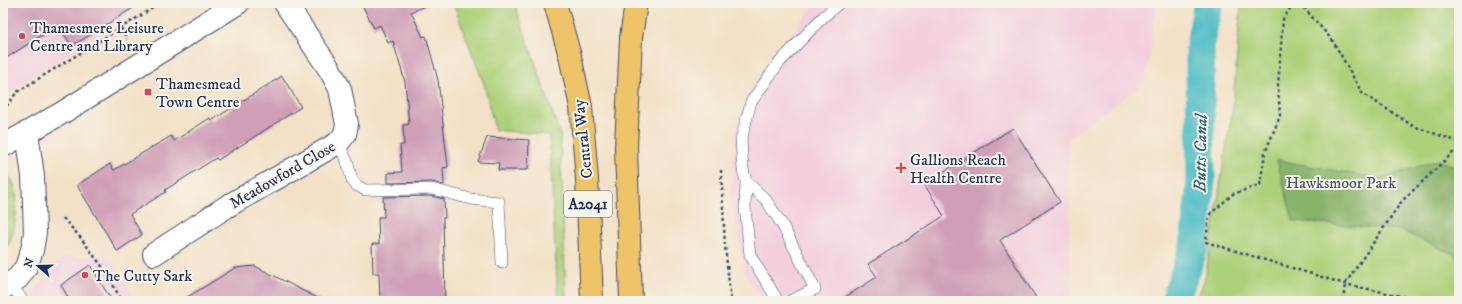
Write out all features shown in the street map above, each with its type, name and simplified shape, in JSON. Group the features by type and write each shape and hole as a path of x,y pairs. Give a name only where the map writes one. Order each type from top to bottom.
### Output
{"main road":[{"name":"Central Way","path":"555,3 570,56 581,107 587,179 592,301"},
{"name":"A2041","path":"631,301 626,148 631,38 636,3"}],"street":[{"path":"3,146 62,113 238,3"},
{"name":"Meadowford Close","path":"154,254 226,206 338,143 345,134 347,124 340,89 330,70 285,3"},
{"path":"12,291 18,278 26,267 32,250 35,233 33,176 27,133"}],"lane":[{"path":"778,301 750,255 745,207 746,181 741,140 751,102 778,64 820,20 839,3"},
{"path":"338,143 347,161 352,180 356,185 365,190 432,189 471,199 500,202 502,263"},
{"path":"746,181 766,200 783,226 815,288 790,301"}],"path":[{"path":"3,111 17,92 161,3"},
{"path":"1294,3 1283,19 1278,86 1280,116 1265,153 1260,185 1232,194 1208,215 1206,242 1344,284 1424,301"},
{"path":"1300,3 1333,41 1362,93 1413,126 1459,142"},
{"path":"121,28 127,39"},
{"path":"1342,301 1344,284 1402,201 1459,148"},
{"path":"63,218 80,237 104,269 122,301"}],"shaded area":[{"name":"Thamesmere Leisure Centre and Library","path":"3,3 146,3 3,96"},
{"name":"Gallions Reach Health Centre","path":"816,3 1156,3 1146,82 1068,138 1071,301 762,301 745,273 731,198 735,134 757,76"},
{"path":"107,255 137,301 23,301 41,284 48,268 65,257"}],"green space":[{"path":"453,3 513,3 516,8 560,134 566,301 558,301 549,135 495,130 484,84"},
{"name":"Hawksmoor Park","path":"1241,3 1459,3 1459,301 1196,301 1205,279 1233,106"},
{"path":"1277,160 1380,179 1438,160 1459,168 1459,260 1455,255 1400,230 1293,221"},
{"path":"3,174 9,177 13,182 17,198 17,208 12,235 9,244 3,251"}],"building":[{"name":"Thamesmere Leisure Centre and Library","path":"3,3 141,3 72,46 58,25 3,60"},
{"path":"361,3 432,3 411,12 423,37 426,36 438,80 448,167 443,168 444,185 432,182 388,183 388,173 402,172 400,145 404,145 403,125 409,124 405,82 393,41 388,43 380,25 374,28"},
{"path":"282,76 301,107 218,160 216,158 165,190 166,192 130,214 142,235 117,251 77,185 110,164 114,170 171,136 174,141 210,118 211,121"},
{"path":"1013,128 1060,202 1000,240 1038,301 839,301 877,277 868,264 944,216 924,184"},
{"path":"487,137 529,140 528,170 498,170 499,163 478,162"},
{"path":"431,196 444,199 445,301 380,301 379,273 373,273 372,244 379,244 378,217 384,217 383,197"},
{"name":"The Cutty Sark","path":"90,265 112,301 70,301 61,285"},
{"path":"255,266 323,301 181,301 235,268"}],"waterway":[{"name":"Butts Canal","path":"1175,301 1194,247 1201,181 1200,45 1208,3"}],"place":[{"name":"Thamesmere Leisure Centre and Library","path":"22,36"},
{"name":"Thamesmead Town Centre","path":"148,92"},
{"name":"Gallions Reach Health Centre","path":"901,168"},
{"name":"The Cutty Sark","path":"85,275"}]}
